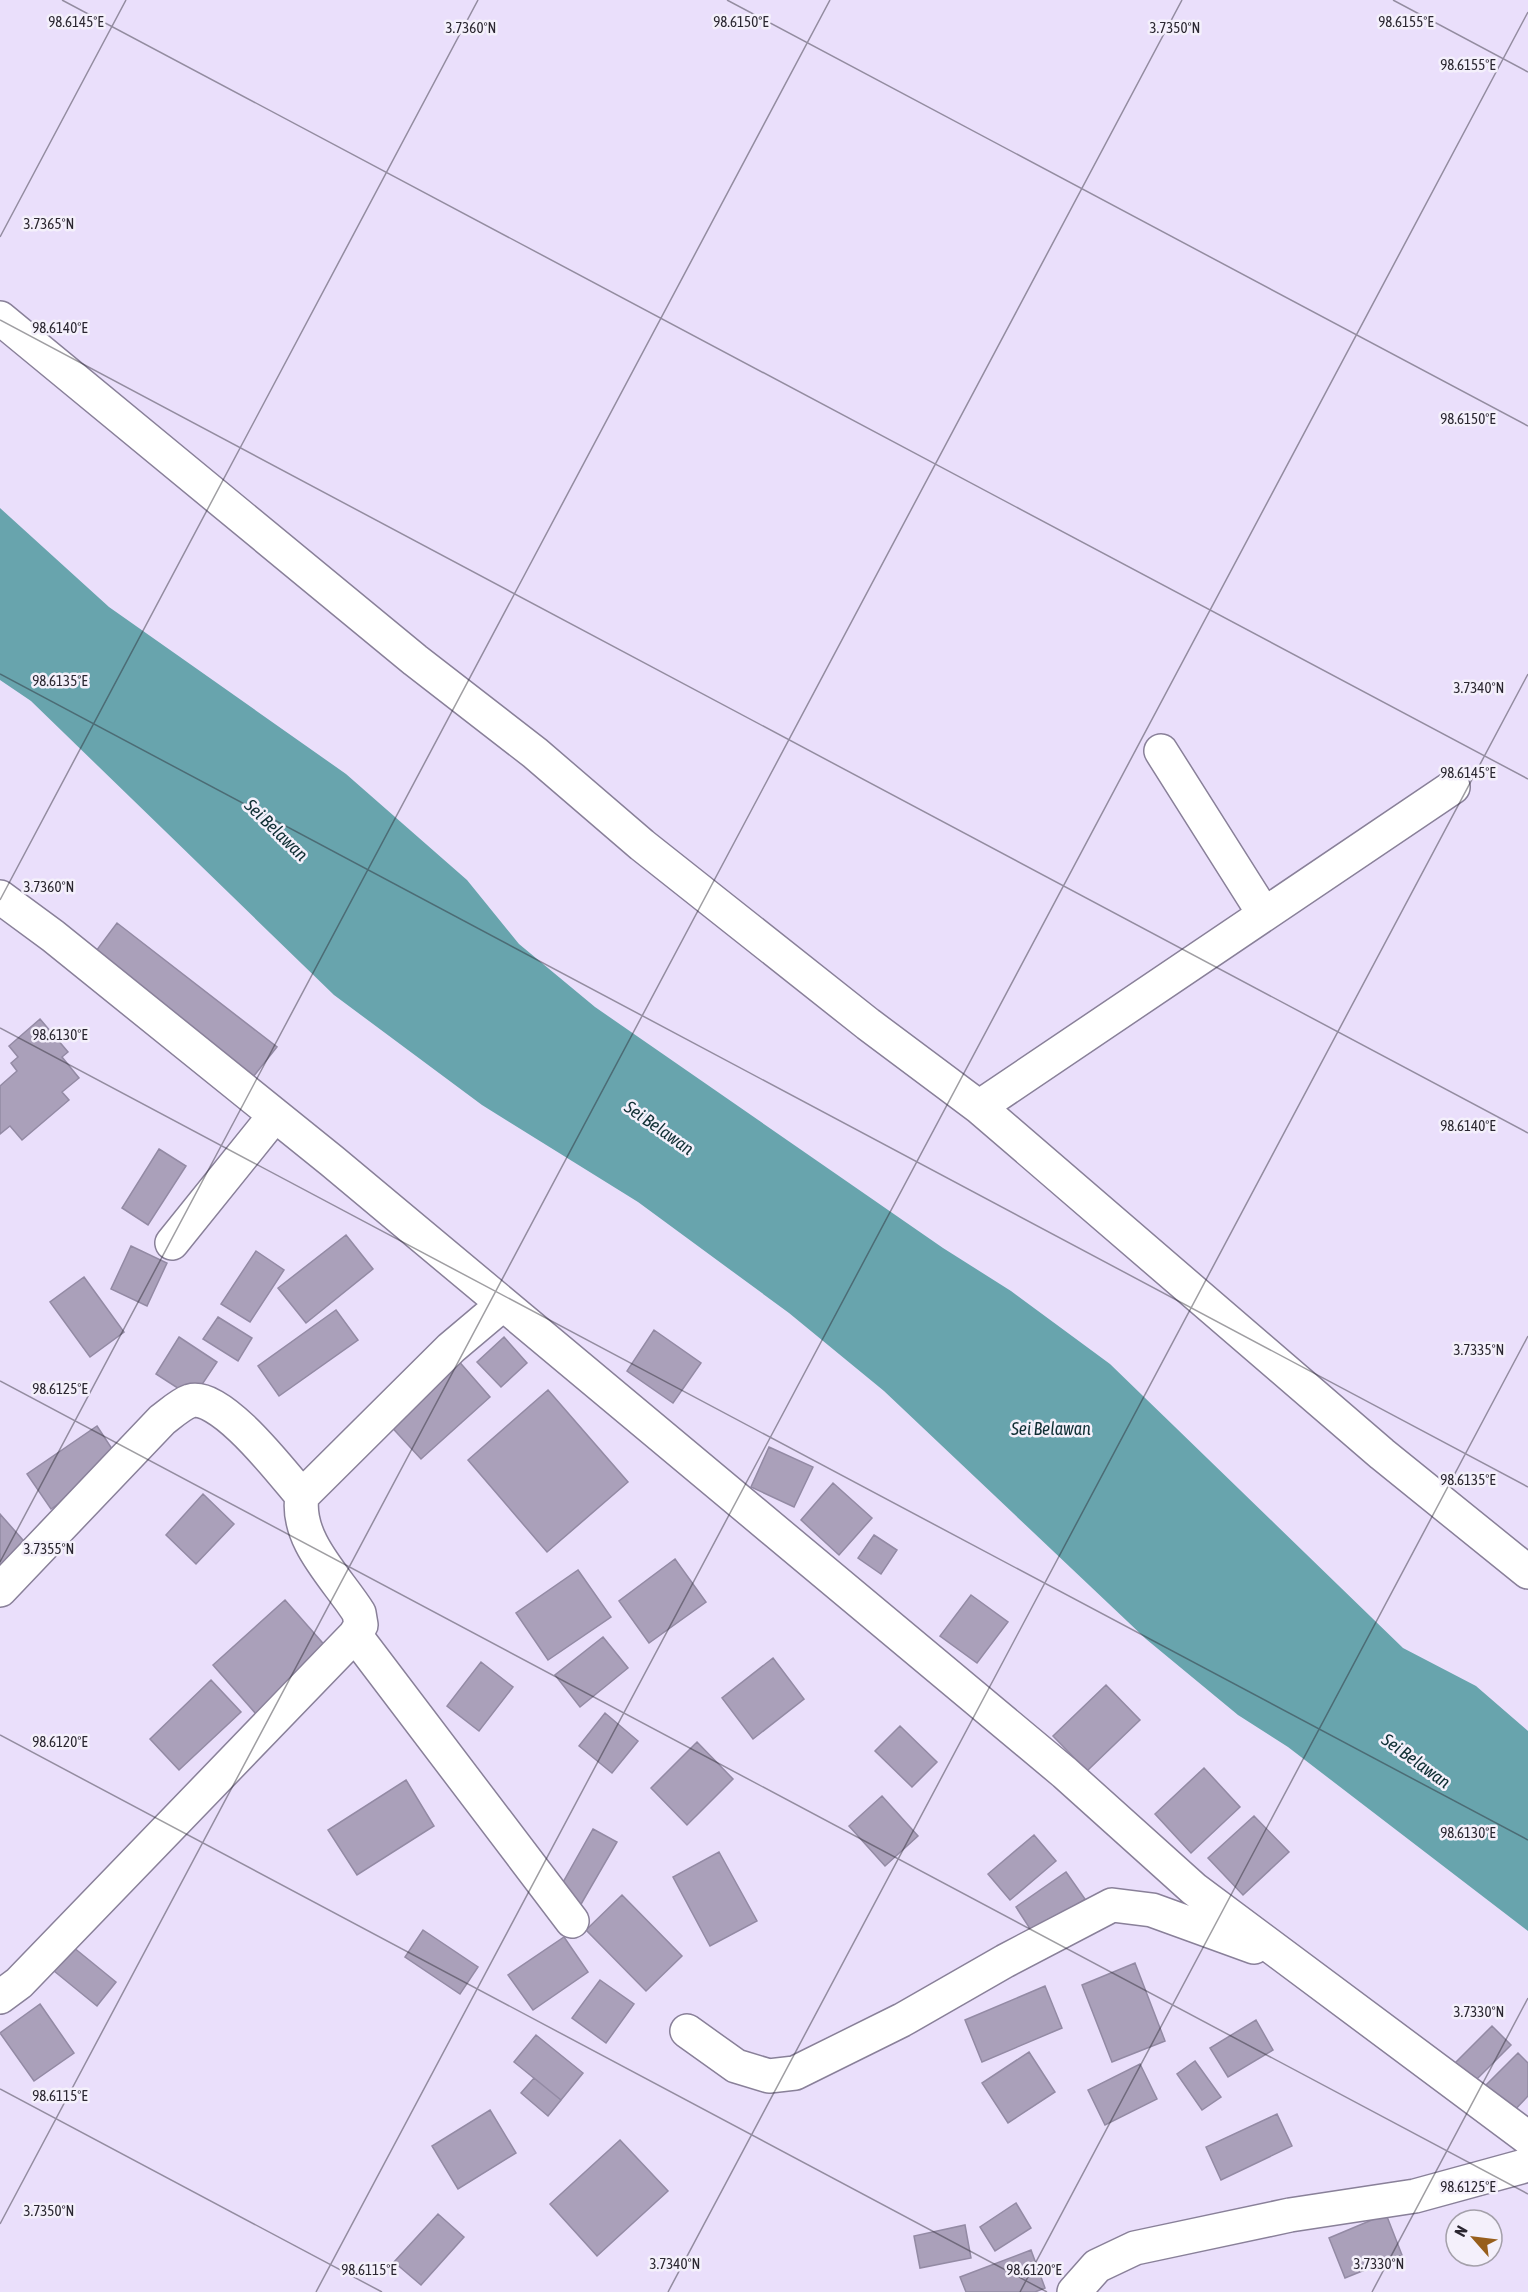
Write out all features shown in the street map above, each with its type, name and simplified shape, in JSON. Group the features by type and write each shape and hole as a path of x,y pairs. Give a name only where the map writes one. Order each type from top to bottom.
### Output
{"street":[{"path":"0,318 415,660 535,753 642,844 868,1024 979,1107 1382,1454 1528,1572"},
{"path":"1161,751 1264,914"},
{"path":"979,1107 1453,787"},
{"path":"0,897 53,936 275,1114 1065,1773 1194,1889 1528,2138"},
{"path":"172,1243 275,1114"},
{"path":"0,1996 19,1983 355,1635 361,1625 359,1613 307,1538 300,1509 302,1496 451,1348 502,1305"},
{"path":"0,1590 162,1419 190,1401 204,1402 220,1410 248,1435 302,1496"},
{"path":"355,1635 572,1921"},
{"path":"687,2031 736,2066 769,2076 795,2073 902,2020 1005,1961 1112,1905 1152,1910 1293,1961"},
{"path":"1074,2292 1097,2266 1135,2248 1290,2215 1415,2196 1528,2165"}],"water":[{"name":"Sei Belawan","path":"0,508 109,607 346,774 467,880 519,944 595,1007 943,1248 1011,1291 1110,1364 1403,1648 1476,1686 1528,1731 1528,1931 1288,1747 1238,1715 1146,1639 884,1391 789,1313 638,1202 482,1105 334,995 31,701 0,680"}],"building":[{"path":"117,923 277,1047 249,1082 90,959"},
{"path":"40,1019 68,1052 62,1057 79,1078 62,1092 69,1100 22,1140 10,1126 0,1134 0,1086 17,1071 11,1063 18,1057 9,1046"},
{"path":"159,1149 186,1166 148,1225 122,1208"},
{"path":"346,1235 373,1269 306,1323 278,1288"},
{"path":"131,1246 167,1263 147,1306 111,1289"},
{"path":"256,1251 284,1270 250,1322 221,1304"},
{"path":"84,1277 124,1332 90,1357 50,1302"},
{"path":"336,1310 358,1340 279,1396 258,1366"},
{"path":"218,1317 252,1338 238,1361 203,1339"},
{"path":"654,1330 701,1363 673,1403 627,1371"},
{"path":"179,1337 217,1362 193,1398 156,1374"},
{"path":"504,1337 527,1363 501,1387 477,1362"},
{"path":"456,1358 490,1397 421,1459 386,1421"},
{"path":"548,1390 628,1482 547,1552 468,1460"},
{"path":"97,1426 120,1461 51,1509 27,1474"},
{"path":"769,1447 813,1467 794,1507 751,1487"},
{"path":"833,1483 872,1518 839,1555 801,1520"},
{"path":"203,1494 234,1524 196,1564 166,1535"},
{"path":"0,1514 30,1548 0,1573"},
{"path":"874,1535 897,1550 881,1574 858,1558"},
{"path":"675,1559 706,1602 649,1643 619,1601"},
{"path":"578,1570 611,1617 548,1660 516,1613"},
{"path":"971,1595 1008,1622 977,1663 940,1636"},
{"path":"285,1600 328,1649 256,1714 213,1665"},
{"path":"603,1637 628,1668 580,1707 555,1675"},
{"path":"773,1658 804,1699 753,1739 722,1698"},
{"path":"481,1662 513,1687 479,1731 447,1706"},
{"path":"211,1680 241,1712 179,1770 150,1739"},
{"path":"1106,1685 1140,1720 1087,1771 1053,1736"},
{"path":"605,1713 638,1741 612,1773 579,1746"},
{"path":"900,1726 937,1762 912,1787 875,1751"},
{"path":"697,1742 733,1779 687,1825 651,1788"},
{"path":"1204,1768 1240,1807 1191,1853 1155,1814"},
{"path":"406,1780 434,1826 357,1875 328,1830"},
{"path":"882,1796 918,1836 885,1866 849,1826"},
{"path":"1254,1816 1289,1852 1243,1895 1208,1858"},
{"path":"593,1829 617,1842 580,1906 557,1893"},
{"path":"1034,1835 1056,1861 1010,1900 988,1874"},
{"path":"719,1852 757,1921 710,1946 673,1877"},
{"path":"1066,1872 1085,1899 1034,1935 1016,1907"},
{"path":"622,1895 682,1956 646,1991 586,1930"},
{"path":"423,1930 478,1967 460,1994 405,1957"},
{"path":"564,1937 588,1972 533,2010 508,1975"},
{"path":"73,1947 116,1982 97,2006 54,1971"},
{"path":"1135,1963 1165,2041 1112,2062 1082,1985"},
{"path":"600,1980 634,2004 606,2043 572,2018"},
{"path":"1045,1986 1062,2028 982,2062 965,2020"},
{"path":"40,2004 74,2053 34,2081 0,2033"},
{"path":"1256,2020 1273,2050 1228,2077 1210,2048"},
{"path":"1492,2026 1511,2045 1471,2085 1453,2065"},
{"path":"536,2035 583,2073 561,2100 514,2062"},
{"path":"1029,2052 1055,2092 1008,2123 982,2083"},
{"path":"1518,2053 1528,2063 1528,2096 1510,2115 1483,2088"},
{"path":"1195,2061 1221,2097 1202,2110 1177,2074"},
{"path":"1140,2064 1157,2099 1105,2125 1088,2090"},
{"path":"534,2078 561,2100 548,2116 521,2093"},
{"path":"490,2110 516,2153 458,2189 432,2146"},
{"path":"1277,2114 1292,2146 1221,2180 1206,2147"},
{"path":"620,2140 668,2191 597,2256 550,2204"},
{"path":"1016,2203 1031,2228 995,2251 980,2227"},
{"path":"438,2214 464,2237 421,2285 394,2262"},
{"path":"1386,2214 1402,2255 1345,2278 1329,2238"},
{"path":"965,2225 971,2258 920,2268 914,2236"},
{"path":"1031,2250 1045,2288 1035,2292 966,2292 960,2277"}]}
